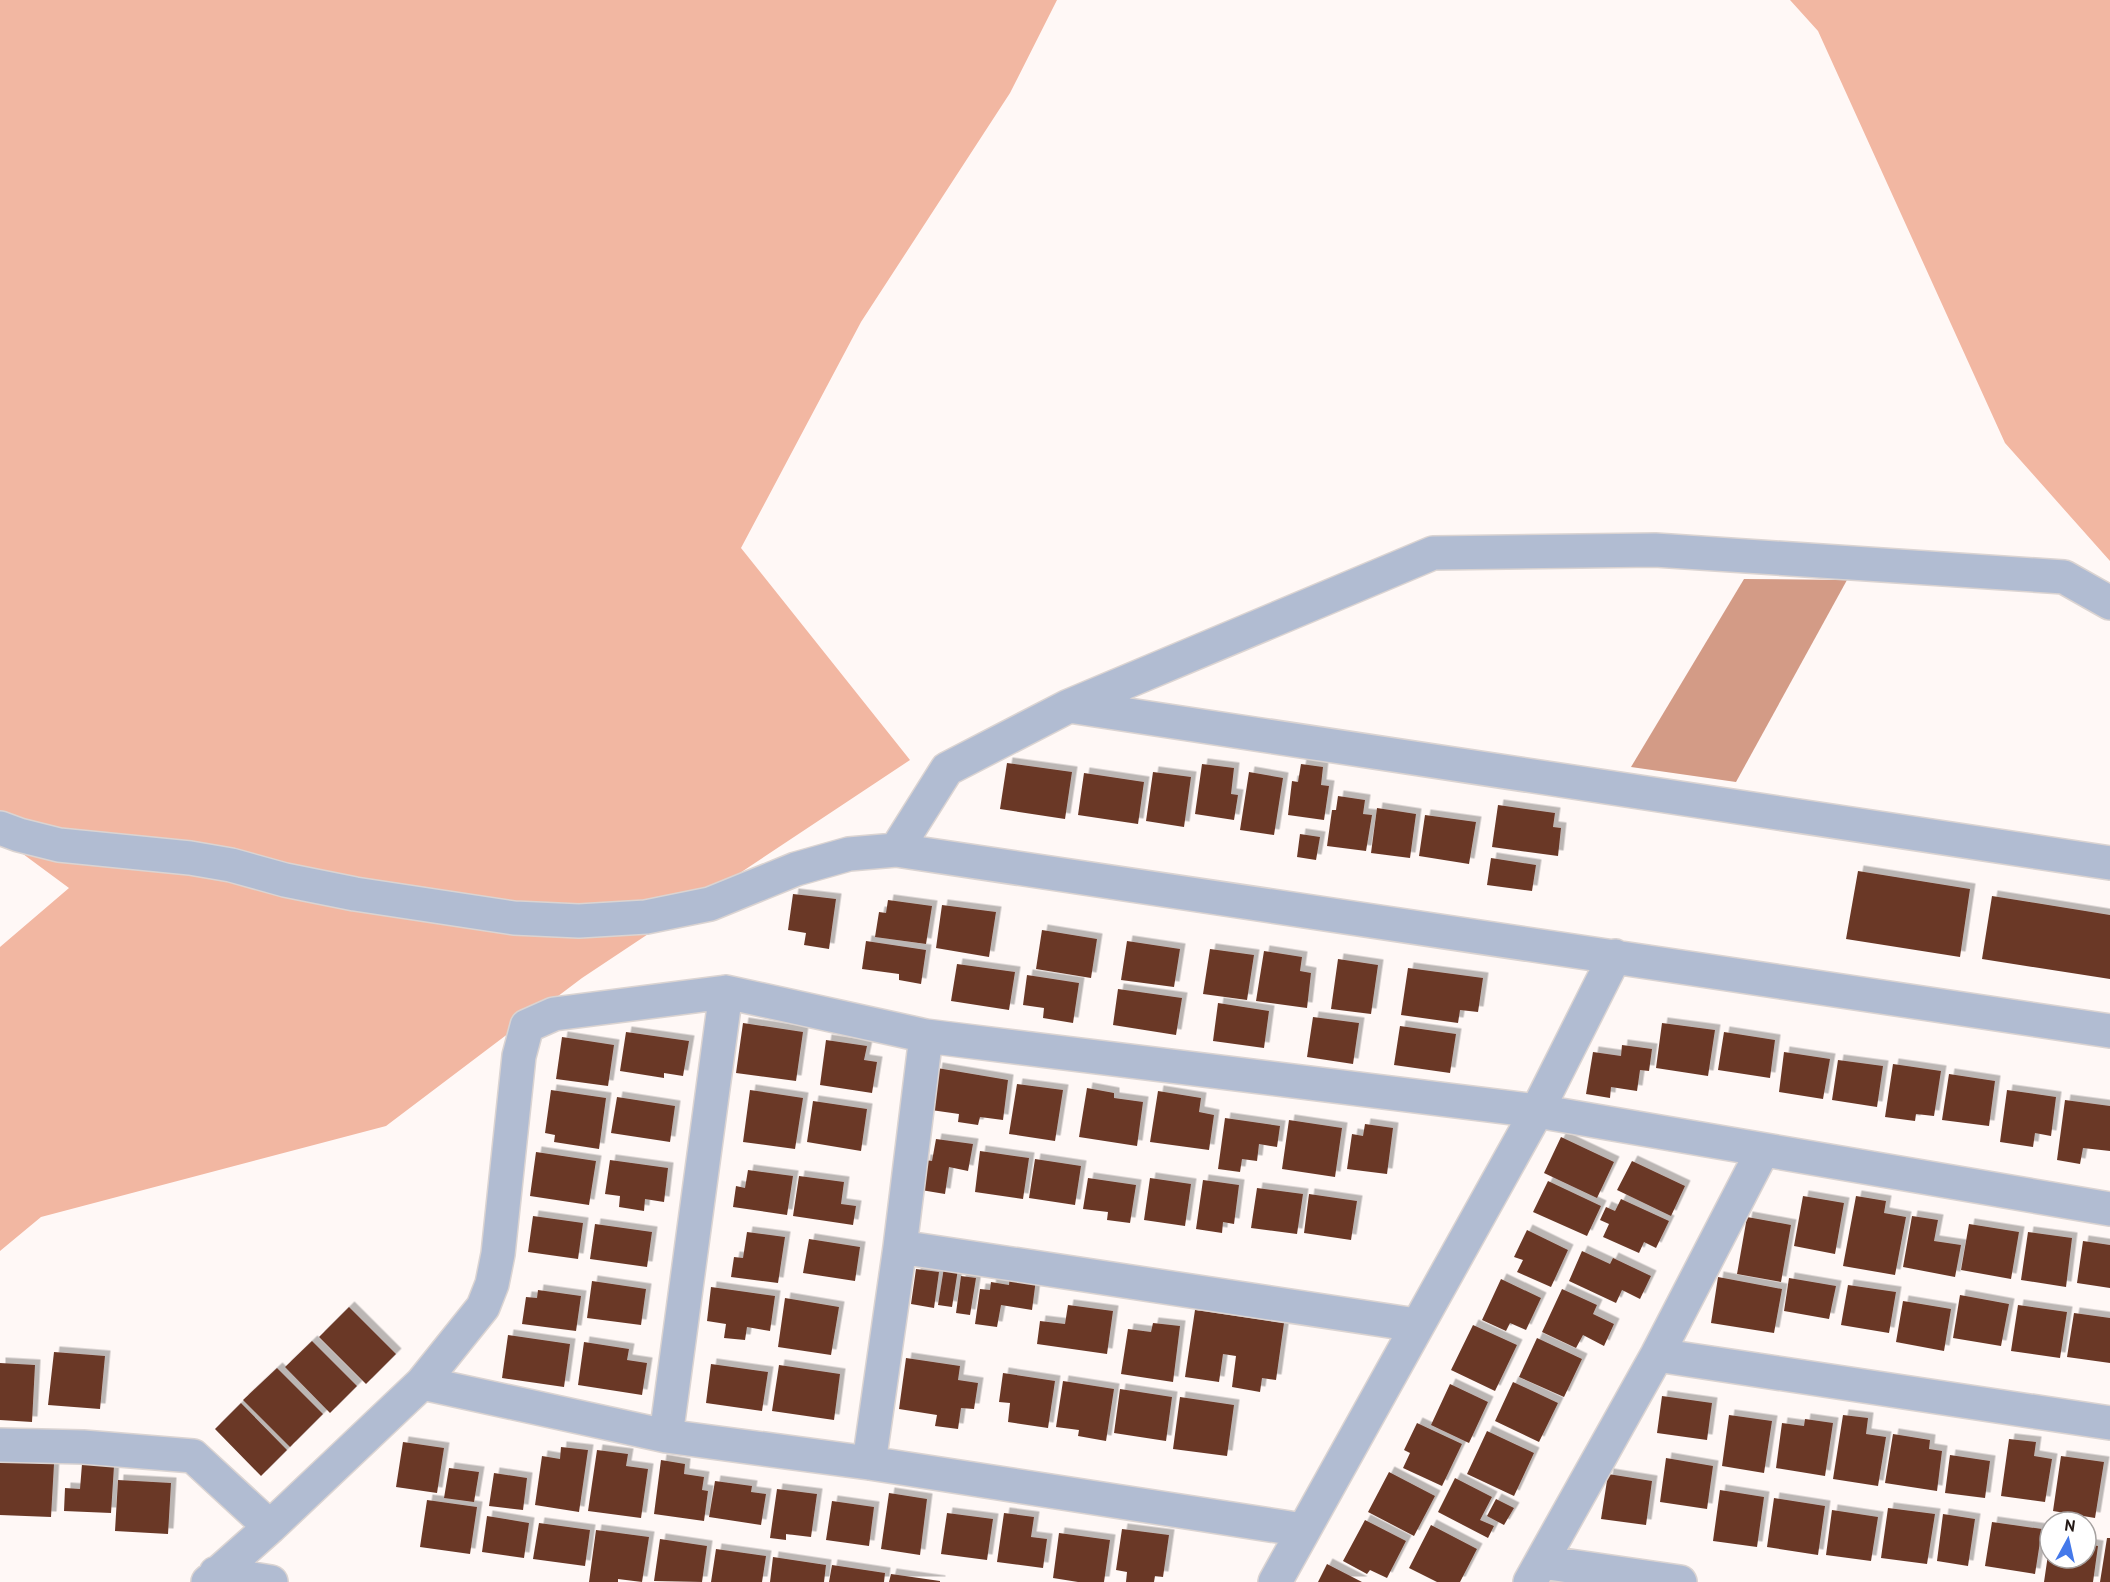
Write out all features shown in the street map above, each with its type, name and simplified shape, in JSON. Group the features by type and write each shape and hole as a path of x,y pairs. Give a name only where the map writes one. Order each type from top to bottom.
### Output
{"street":[{"path":"896,850 948,769 1069,706 1433,553 1655,550 2064,577 2110,603"},
{"path":"1069,706 2110,863"},
{"path":"0,828 19,836 59,845 190,858 231,865 285,880 355,894 514,918 579,921 646,917 710,904 796,869 849,854 896,850 2110,1031"},
{"path":"1275,1582 1537,1111 1615,956"},
{"path":"666,1436 726,992"},
{"path":"212,1578 270,1527 422,1383 483,1307 492,1284 498,1254 519,1056 527,1026 554,1014 726,992 926,1036 1537,1111 2110,1209"},
{"path":"869,1463 900,1247 926,1036"},
{"path":"1680,1582 1536,1572 1657,1355 1763,1150"},
{"path":"900,1247 1416,1325"},
{"path":"1657,1355 2110,1423"},
{"path":"422,1383 666,1436 869,1463 1303,1530"},
{"path":"0,1445 83,1447 193,1456 270,1527"},
{"path":"212,1578 271,1582"}],"shaded area":[{"path":"0,0 1057,0 1010,93 861,322 741,548 910,760 582,978 386,1126 41,1217 0,1251 0,947 69,888 0,837"},
{"path":"1790,0 2110,0 2110,561 2005,443 1818,31"},
{"path":"1744,579 1847,580 1736,782 1631,767"}],"building":[{"path":"1007,763 1072,772 1065,819 1000,809"},
{"path":"1202,764 1234,768 1231,794 1238,795 1234,820 1195,814"},
{"path":"1301,764 1323,767 1321,785 1329,786 1324,820 1288,815 1292,781 1298,782"},
{"path":"1153,772 1191,777 1184,827 1146,821"},
{"path":"1249,772 1283,778 1274,835 1240,830"},
{"path":"1084,773 1144,782 1138,824 1078,815"},
{"path":"1338,796 1365,800 1363,814 1372,815 1366,851 1327,846 1332,810 1336,810"},
{"path":"1498,805 1555,813 1553,827 1561,828 1558,856 1492,847"},
{"path":"1377,808 1416,814 1410,858 1371,853"},
{"path":"1425,815 1476,822 1469,864 1419,856"},
{"path":"1300,834 1320,837 1316,860 1297,857"},
{"path":"1491,858 1536,865 1532,891 1487,885"},
{"path":"1858,871 1970,889 1960,957 1846,939"},
{"path":"793,894 836,899 829,949 804,945 806,933 788,930"},
{"path":"1992,896 2110,915 2110,979 1982,959"},
{"path":"888,900 932,906 926,944 875,937 879,912 886,913"},
{"path":"942,905 996,912 989,957 936,948"},
{"path":"1042,930 1097,939 1091,978 1036,969"},
{"path":"866,941 926,950 921,984 899,980 899,974 862,969"},
{"path":"1127,941 1180,949 1174,987 1121,980"},
{"path":"1210,949 1254,955 1247,1000 1203,994"},
{"path":"1264,951 1302,957 1300,971 1311,973 1307,1008 1256,1001"},
{"path":"1338,959 1378,965 1371,1014 1331,1009"},
{"path":"957,964 1015,972 1009,1010 951,1001"},
{"path":"1408,968 1483,978 1478,1012 1460,1010 1458,1023 1401,1015"},
{"path":"1027,975 1079,983 1073,1023 1043,1018 1044,1008 1023,1005"},
{"path":"1118,989 1182,998 1176,1035 1113,1025"},
{"path":"1218,1003 1269,1011 1264,1048 1213,1041"},
{"path":"1313,1017 1359,1023 1353,1064 1307,1057"},
{"path":"743,1023 803,1032 796,1081 736,1073"},
{"path":"1662,1023 1715,1030 1708,1076 1656,1068"},
{"path":"1400,1026 1456,1034 1450,1073 1394,1065"},
{"path":"626,1032 689,1041 683,1076 664,1073 664,1078 620,1071"},
{"path":"1724,1032 1775,1040 1770,1078 1718,1070"},
{"path":"562,1037 614,1045 608,1086 556,1079"},
{"path":"826,1040 867,1046 864,1060 877,1062 872,1093 820,1085"},
{"path":"1622,1045 1652,1049 1649,1071 1640,1070 1637,1091 1611,1087 1610,1098 1586,1094 1593,1052 1621,1056"},
{"path":"1784,1052 1830,1059 1823,1099 1779,1092"},
{"path":"1838,1060 1883,1066 1877,1107 1832,1100"},
{"path":"1893,1064 1941,1071 1934,1116 1916,1114 1915,1121 1885,1117"},
{"path":"937,1068 1008,1080 1003,1120 980,1117 978,1125 958,1122 959,1114 931,1110"},
{"path":"1949,1074 1995,1081 1989,1126 1942,1120"},
{"path":"1017,1084 1063,1090 1055,1141 1009,1134"},
{"path":"1087,1088 1114,1093 1114,1098 1143,1102 1137,1146 1079,1137"},
{"path":"551,1090 606,1098 599,1149 554,1142 555,1135 545,1133"},
{"path":"750,1090 803,1098 795,1149 743,1142"},
{"path":"2007,1090 2056,1097 2051,1136 2035,1133 2033,1147 2000,1142"},
{"path":"1158,1091 1201,1098 1199,1112 1214,1115 1209,1150 1150,1142"},
{"path":"617,1097 675,1106 670,1142 611,1133"},
{"path":"2065,1100 2110,1106 2110,1151 2083,1148 2080,1164 2057,1160"},
{"path":"813,1101 867,1109 861,1151 807,1142"},
{"path":"1225,1118 1280,1126 1277,1147 1259,1144 1257,1161 1242,1159 1240,1172 1218,1169"},
{"path":"1289,1120 1342,1128 1335,1177 1282,1169"},
{"path":"1365,1124 1393,1128 1387,1174 1347,1169 1352,1134 1363,1136"},
{"path":"1561,1137 1614,1162 1597,1198 1544,1173"},
{"path":"936,1139 973,1144 968,1171 949,1167 945,1194 921,1190 925,1160 932,1161"},
{"path":"980,1151 1029,1158 1023,1199 975,1192"},
{"path":"536,1152 596,1161 589,1205 530,1196"},
{"path":"1035,1159 1081,1166 1075,1205 1029,1198"},
{"path":"610,1160 668,1168 664,1202 645,1199 644,1211 619,1207 620,1196 605,1194"},
{"path":"1632,1161 1685,1186 1671,1216 1617,1190"},
{"path":"748,1170 793,1176 787,1215 733,1207 736,1186 745,1188"},
{"path":"799,1176 844,1182 841,1204 856,1206 853,1225 793,1216"},
{"path":"1088,1178 1136,1185 1130,1223 1107,1220 1108,1212 1083,1209"},
{"path":"1150,1178 1191,1184 1185,1226 1144,1220"},
{"path":"1203,1180 1239,1185 1234,1224 1223,1222 1222,1233 1196,1229"},
{"path":"1548,1181 1601,1206 1587,1236 1533,1212"},
{"path":"1257,1188 1303,1194 1297,1234 1251,1228"},
{"path":"1309,1194 1357,1201 1351,1240 1304,1233"},
{"path":"1803,1196 1844,1203 1835,1254 1794,1246"},
{"path":"1856,1196 1886,1201 1884,1213 1906,1217 1895,1275 1843,1266"},
{"path":"1621,1199 1669,1221 1656,1248 1644,1242 1639,1253 1603,1237 1609,1224 1600,1220 1606,1207 1615,1211"},
{"path":"533,1216 583,1223 578,1259 528,1252"},
{"path":"1912,1216 1938,1220 1934,1241 1961,1245 1955,1277 1903,1267"},
{"path":"1747,1217 1791,1225 1781,1282 1737,1274"},
{"path":"595,1224 652,1232 647,1267 590,1259"},
{"path":"1969,1224 2019,1232 2011,1279 1961,1270"},
{"path":"1527,1230 1568,1250 1551,1287 1517,1272 1523,1260 1514,1257"},
{"path":"747,1232 785,1237 778,1283 731,1277 734,1257 743,1258"},
{"path":"2028,1232 2072,1238 2066,1287 2021,1280"},
{"path":"809,1239 860,1247 855,1281 803,1273"},
{"path":"2083,1241 2110,1245 2110,1288 2077,1283"},
{"path":"1582,1251 1610,1264 1613,1258 1651,1276 1640,1299 1622,1290 1616,1303 1569,1281"},
{"path":"945,1261 959,1263 952,1307 938,1305"},
{"path":"916,1269 939,1272 934,1308 911,1304"},
{"path":"1010,1274 1036,1279 1032,1310 1001,1305 997,1327 975,1324 980,1289 990,1290 991,1282 1009,1285"},
{"path":"961,1276 976,1278 970,1315 956,1313"},
{"path":"1718,1277 1782,1289 1774,1333 1711,1323"},
{"path":"1789,1278 1836,1286 1829,1319 1784,1311"},
{"path":"1501,1279 1541,1298 1526,1330 1510,1323 1506,1331 1482,1320"},
{"path":"592,1281 646,1289 641,1325 587,1318"},
{"path":"1848,1285 1896,1292 1889,1333 1841,1325"},
{"path":"711,1287 775,1296 770,1331 747,1327 745,1340 724,1338 726,1324 707,1321"},
{"path":"1562,1289 1597,1305 1593,1314 1614,1324 1604,1346 1583,1335 1576,1348 1542,1332"},
{"path":"538,1290 581,1296 576,1331 522,1324 526,1297 537,1298"},
{"path":"1960,1295 2009,1304 2001,1346 1953,1338"},
{"path":"785,1298 839,1307 831,1355 778,1347"},
{"path":"1903,1301 1951,1309 1944,1351 1896,1342"},
{"path":"1068,1305 1113,1311 1107,1354 1037,1344 1040,1321 1065,1324"},
{"path":"2018,1305 2067,1312 2060,1358 2011,1351"},
{"path":"349,1307 396,1354 366,1384 319,1337"},
{"path":"1195,1310 1284,1323 1276,1380 1262,1378 1260,1392 1232,1387 1236,1356 1223,1354 1219,1382 1185,1377"},
{"path":"2074,1313 2110,1318 2110,1363 2067,1357"},
{"path":"1153,1323 1180,1326 1173,1382 1121,1374 1128,1329 1151,1332"},
{"path":"1473,1325 1517,1345 1495,1391 1451,1370"},
{"path":"508,1335 570,1344 564,1387 502,1378"},
{"path":"1537,1338 1582,1359 1564,1397 1519,1377"},
{"path":"312,1341 357,1386 330,1413 285,1367"},
{"path":"584,1342 629,1349 627,1360 647,1363 642,1395 578,1385"},
{"path":"54,1352 105,1356 100,1409 48,1405"},
{"path":"906,1358 960,1366 958,1380 978,1383 974,1409 961,1408 958,1429 935,1426 937,1415 899,1409"},
{"path":"0,1363 35,1365 32,1422 0,1420"},
{"path":"711,1364 768,1372 762,1411 706,1403"},
{"path":"779,1365 840,1374 834,1420 772,1411"},
{"path":"277,1368 323,1414 290,1447 243,1400"},
{"path":"1003,1373 1055,1381 1048,1428 1008,1422 1010,1403 999,1402"},
{"path":"1063,1381 1114,1389 1106,1441 1078,1436 1079,1430 1056,1427"},
{"path":"1513,1382 1558,1403 1539,1442 1495,1421"},
{"path":"1450,1384 1488,1402 1469,1443 1431,1425"},
{"path":"1120,1389 1172,1397 1166,1441 1114,1433"},
{"path":"1662,1396 1712,1403 1707,1440 1657,1433"},
{"path":"1180,1397 1234,1405 1227,1456 1173,1449"},
{"path":"241,1403 287,1450 261,1476 215,1429"},
{"path":"1729,1415 1772,1421 1764,1473 1722,1466"},
{"path":"1843,1415 1868,1418 1866,1434 1886,1437 1878,1486 1833,1479"},
{"path":"1805,1419 1833,1423 1825,1476 1776,1468 1782,1423 1804,1426"},
{"path":"1417,1423 1462,1444 1442,1486 1403,1468 1410,1453 1404,1450"},
{"path":"1487,1431 1534,1453 1514,1496 1467,1474"},
{"path":"1893,1434 1930,1440 1929,1449 1942,1451 1937,1491 1885,1483"},
{"path":"2009,1439 2036,1442 2034,1456 2052,1459 2045,1502 2001,1496"},
{"path":"403,1442 444,1448 437,1493 396,1487"},
{"path":"561,1447 588,1450 579,1512 535,1505 542,1456 560,1459"},
{"path":"597,1450 628,1454 626,1466 648,1469 641,1518 588,1511"},
{"path":"1950,1455 1990,1461 1985,1498 1945,1493"},
{"path":"2061,1456 2104,1462 2096,1510 2053,1510"},
{"path":"1666,1458 1713,1466 1707,1509 1660,1502"},
{"path":"661,1460 685,1464 684,1474 704,1477 702,1490 708,1491 704,1521 654,1514"},
{"path":"0,1461 54,1464 51,1517 0,1515"},
{"path":"82,1464 114,1466 111,1513 64,1511 65,1488 80,1489"},
{"path":"449,1468 479,1472 474,1502 444,1498"},
{"path":"1389,1472 1435,1496 1414,1536 1368,1512"},
{"path":"494,1473 527,1478 523,1510 489,1506"},
{"path":"1608,1474 1652,1481 1646,1525 1601,1519"},
{"path":"1455,1478 1492,1497 1480,1520 1494,1526 1488,1538 1438,1512"},
{"path":"118,1480 171,1483 168,1534 115,1531"},
{"path":"715,1481 752,1486 751,1492 766,1494 761,1525 709,1517"},
{"path":"777,1489 817,1494 811,1537 786,1534 786,1540 770,1538"},
{"path":"1720,1490 1764,1497 1757,1547 1713,1541"},
{"path":"889,1493 927,1499 920,1555 881,1549"},
{"path":"1774,1498 1825,1506 1818,1555 1767,1547"},
{"path":"1496,1499 1514,1508 1504,1525 1487,1516"},
{"path":"427,1500 477,1507 470,1554 420,1547"},
{"path":"832,1501 874,1507 869,1546 826,1540"},
{"path":"1888,1508 1935,1514 1927,1564 1881,1558"},
{"path":"1832,1510 1878,1517 1871,1561 1826,1555"},
{"path":"947,1513 993,1519 987,1560 941,1554"},
{"path":"1004,1513 1034,1517 1031,1537 1047,1539 1043,1568 997,1562"},
{"path":"1943,1514 1975,1519 1968,1566 1937,1561"},
{"path":"487,1516 529,1523 524,1558 482,1552"},
{"path":"1365,1520 1406,1541 1387,1578 1370,1570 1367,1574 1343,1561"},
{"path":"1992,1522 2038,1528 2035,1574 1985,1566"},
{"path":"539,1523 590,1530 585,1566 533,1559"},
{"path":"1431,1525 1477,1549 1460,1582 1437,1582 1409,1568"},
{"path":"1122,1529 1169,1535 1163,1577 1155,1576 1154,1582 1126,1582 1127,1572 1116,1570"},
{"path":"596,1530 649,1537 642,1582 618,1579 618,1582 589,1582"},
{"path":"1059,1533 1110,1540 1104,1582 1078,1582 1053,1578"},
{"path":"2107,1538 2110,1538 2110,1582 2100,1582"},
{"path":"660,1539 707,1546 702,1582 654,1581"},
{"path":"716,1549 766,1556 762,1582 711,1582"},
{"path":"773,1557 826,1565 824,1582 770,1582"},
{"path":"1327,1564 1362,1582 1318,1582"},
{"path":"832,1565 885,1573 884,1582 829,1582"},
{"path":"2046,1570 2095,1570 2093,1582 2044,1582"},
{"path":"891,1574 940,1581 940,1582 889,1582"}]}
